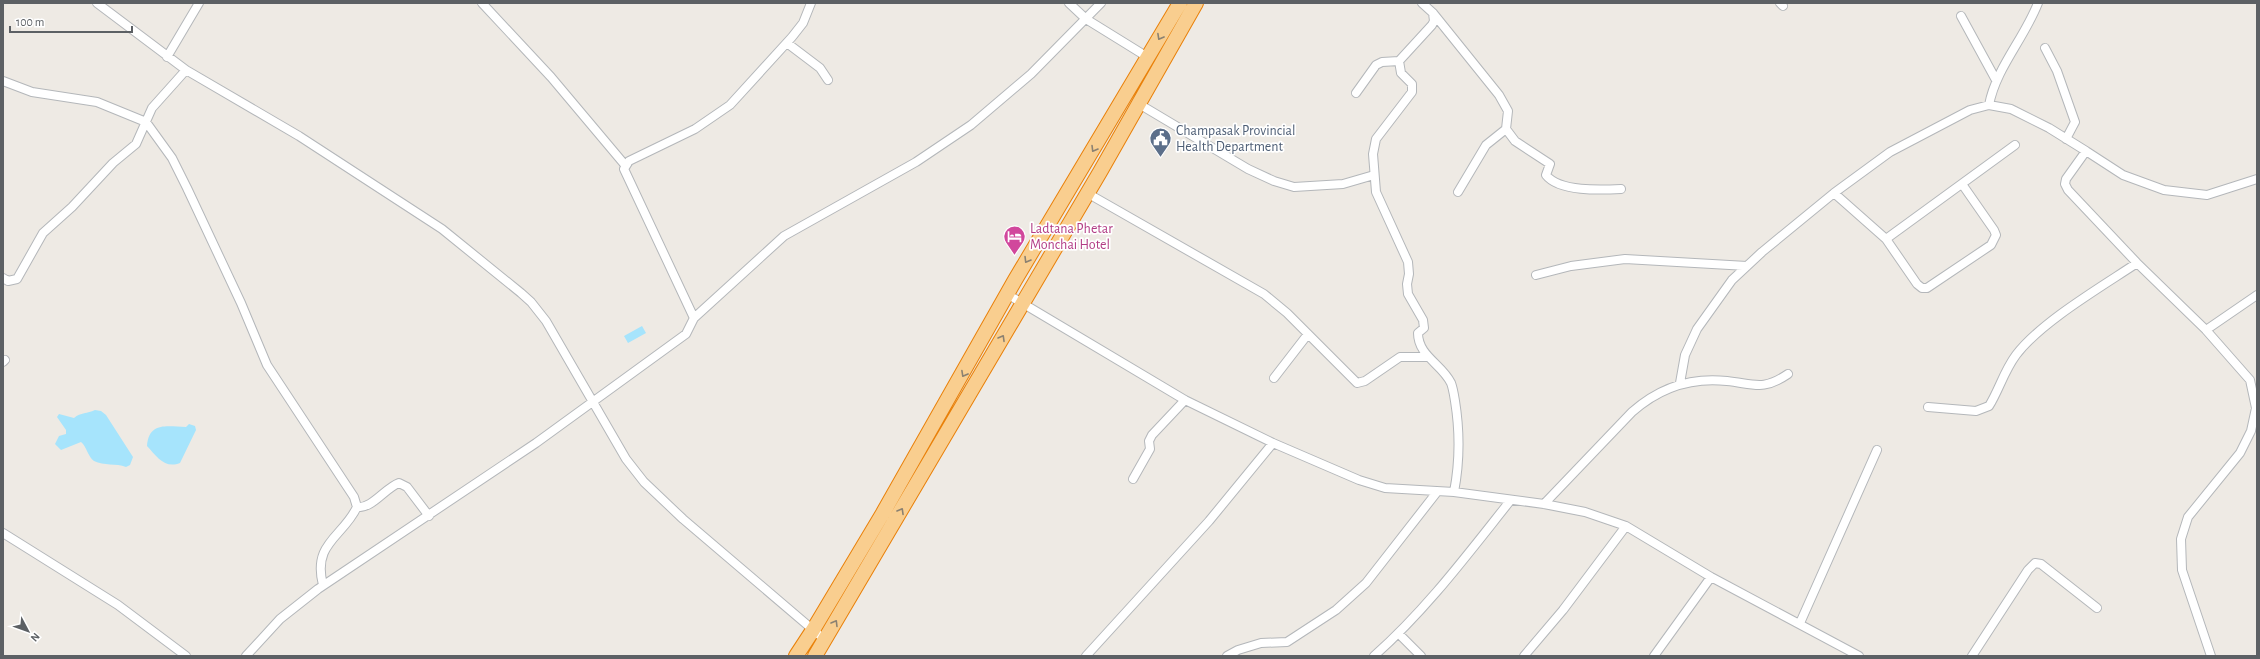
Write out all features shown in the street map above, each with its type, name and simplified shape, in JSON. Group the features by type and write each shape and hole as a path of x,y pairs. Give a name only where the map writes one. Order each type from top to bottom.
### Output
{"highway":[{"path":"796,656 813,630 950,397 1007,294 1149,58 1180,3"},
{"path":"815,656 826,640 1139,104 1196,3"}],"street":[{"path":"97,3 186,70 299,136 442,229 486,262 531,302 539,312 594,402 626,459 644,482 682,519 826,640"},
{"path":"167,57 199,3"},
{"path":"482,3 551,77 625,164 624,169 694,318"},
{"path":"625,164 695,129 730,105 787,43 803,23 811,3"},
{"path":"1069,3 1086,19 1149,58"},
{"path":"246,656 280,618 323,585 429,516 594,402 686,334 694,318 784,236 916,162 971,125 1031,74 1101,3"},
{"path":"1422,3 1433,13 1500,95 1508,111 1506,129 1515,141 1550,164 1546,175 1562,186 1599,190 1621,189"},
{"path":"1989,105 1996,80 2027,27 2038,3"},
{"path":"1356,93 1376,65 1382,62 1399,62 1432,25 1434,21 1433,13"},
{"path":"1961,16 1996,80"},
{"path":"787,43 820,68 828,80"},
{"path":"2045,48 2057,71 2075,122 2066,139"},
{"path":"1399,62 1401,73 1412,84 1412,92 1376,139 1373,154 1376,192 1408,262 1409,274 1406,284 1408,294 1423,320 1424,328 1418,333 1418,342 1427,357 1442,369 1452,384 1458,419 1460,462 1454,492"},
{"path":"3,278 8,281 17,279 44,233 72,207 108,167 136,144 152,108 186,70"},
{"path":"3,81 32,92 97,102 146,122 172,158 187,188 241,303 267,365 350,490 357,507"},
{"path":"1139,104 1248,169 1274,181 1294,187 1343,184 1374,175"},
{"path":"1680,383 1685,355 1697,329 1732,280 1834,193 1890,152 1970,110 1989,105 2011,109 2049,128 2124,175 2164,190 2207,195 2257,179"},
{"path":"1458,192 1486,145 1506,129"},
{"path":"1886,239 2015,145"},
{"path":"2086,151 2066,179 2065,184 2137,263 2206,330 2257,386"},
{"path":"1834,193 1886,239 1922,288 1927,288 1991,245 1996,235 1962,184"},
{"path":"1087,193 1264,294 1287,313 1356,383 1365,381 1400,357 1427,357"},
{"path":"1536,275 1571,266 1625,260 1747,266"},
{"path":"1928,407 1976,411 1989,406 2006,370 2016,354 2037,333 2137,263"},
{"path":"1007,294 1185,400 1273,442 1372,484 1385,488 1454,492 1510,501 1544,504 1585,512 1626,526 1711,577 1800,623 1859,656"},
{"path":"2206,330 2257,295"},
{"path":"1274,378 1308,334"},
{"path":"1544,504 1632,412 1663,390 1680,383 1726,381 1764,386 1776,382 1788,374"},
{"path":"2212,656 2182,570 2181,539 2188,517 2240,453 2251,431 2256,408 2250,380"},
{"path":"1133,479 1150,449 1150,438 1185,400"},
{"path":"1086,656 1209,522 1273,442"},
{"path":"1800,623 1877,450"},
{"path":"323,585 319,572 326,548 357,507 368,506 384,491 400,483 406,487 429,516"},
{"path":"1227,656 1238,650 1261,643 1287,642 1336,610 1366,584 1437,492"},
{"path":"1374,656 1428,603 1510,501"},
{"path":"1524,656 1563,610 1626,526"},
{"path":"3,533 118,605 186,656"},
{"path":"1972,656 2028,570 2035,564 2041,564 2097,608"},
{"path":"1654,656 1711,577"},
{"path":"1398,634 1421,656"}],"water":[{"path":"642,326 646,333 628,343 624,336"},
{"path":"95,410 101,411 106,415 133,457 130,465 126,467 94,461 81,442 61,450 55,444 59,436 66,434 66,430 57,417 59,414 74,418"},
{"path":"189,424 195,426 196,430 180,463 170,464 162,461 147,446 151,432 155,429 166,426 186,427"}],"place":[{"name":"Champasak Provincial Health Department","path":"1161,158"},
{"name":"Ladtana Phetar Monchai Hotel","path":"1015,256"}]}
